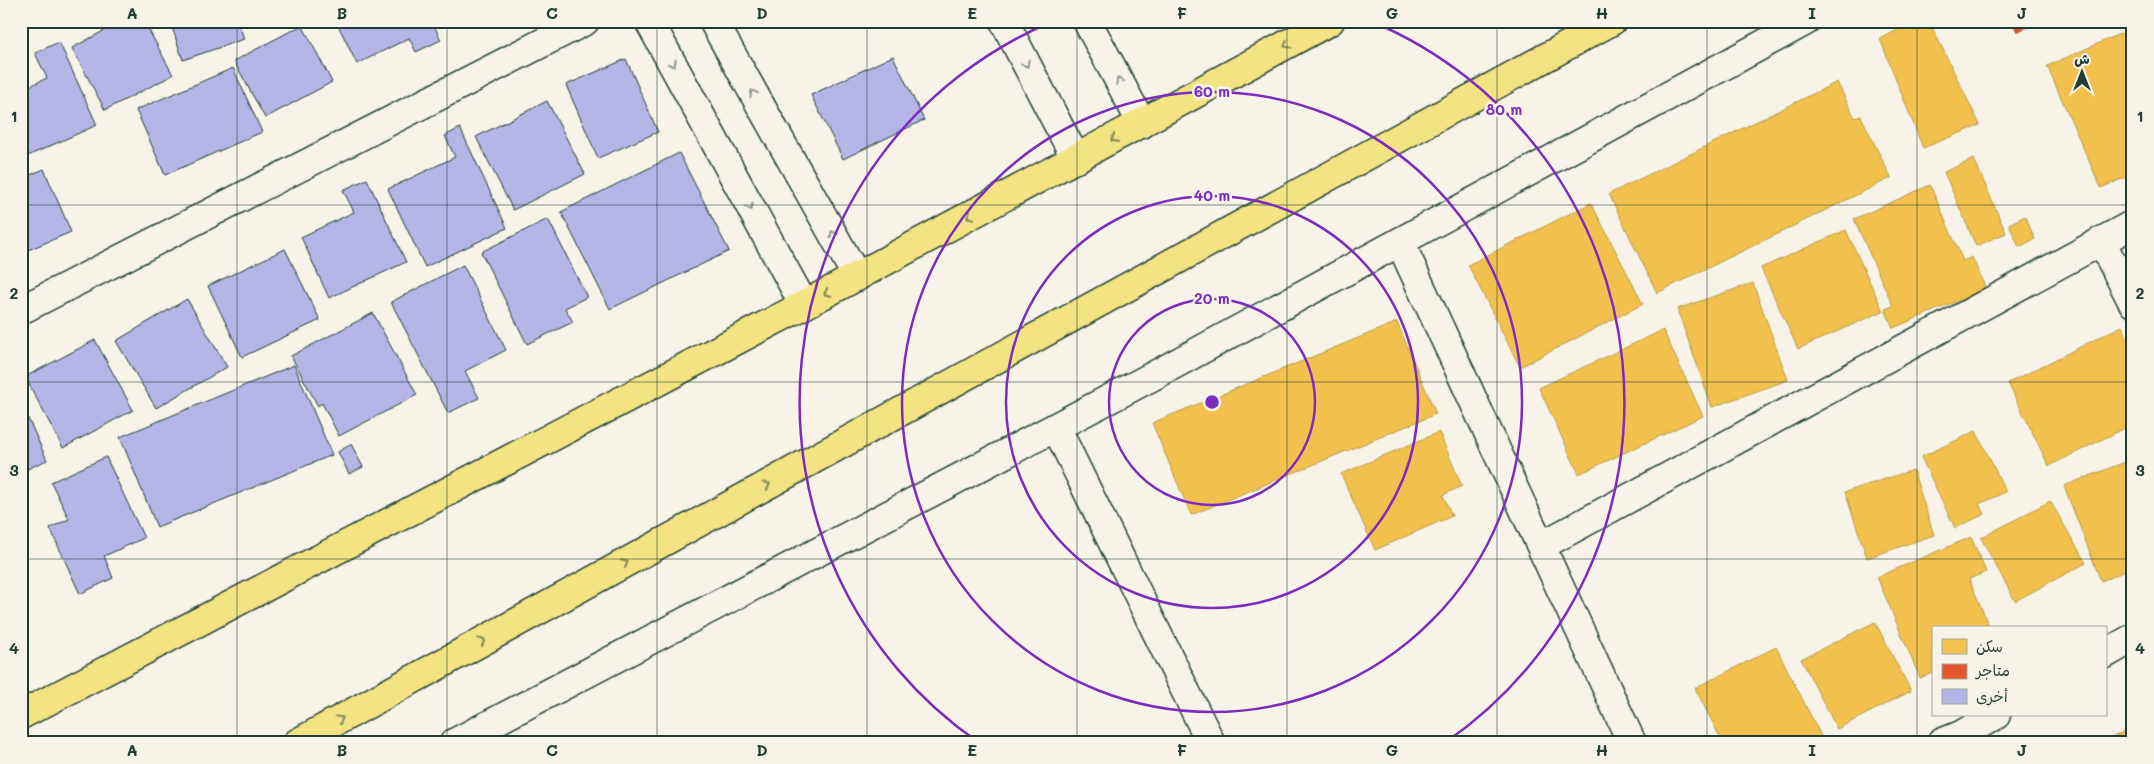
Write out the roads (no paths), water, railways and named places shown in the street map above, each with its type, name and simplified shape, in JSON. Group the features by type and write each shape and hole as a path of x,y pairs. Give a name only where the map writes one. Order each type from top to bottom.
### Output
{"main road":[{"path":"21,715 857,277 1330,21"},
{"path":"297,743 1612,21"}],"street":[{"path":"21,310 585,21"},
{"path":"649,21 804,305"},
{"path":"713,21 857,277"},
{"path":"1004,21 1076,159"},
{"path":"1087,21 1142,124"},
{"path":"454,743 1056,427 1806,21"},
{"path":"1541,546 2133,224"},
{"path":"2101,241 2133,303"},
{"path":"1400,242 1632,743"},
{"path":"1056,427 1210,743"},
{"path":"2106,653 2133,638"},
{"path":"1956,740 1994,716"}]}
